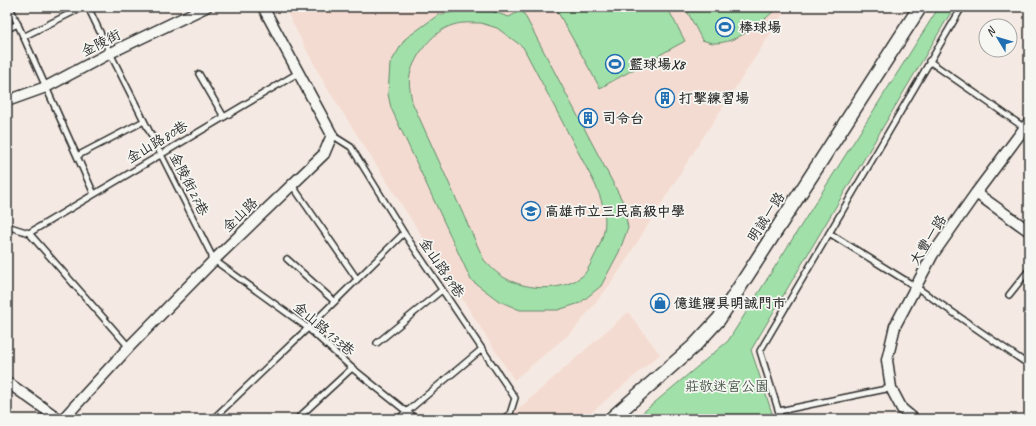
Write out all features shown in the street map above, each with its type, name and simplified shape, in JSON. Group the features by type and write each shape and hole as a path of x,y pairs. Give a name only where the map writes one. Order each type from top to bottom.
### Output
{"street":[{"name":"金陵街","path":"7,101 46,86 206,7"},
{"path":"263,7 332,135"},
{"name":"明誠一路","path":"610,419 694,346 719,319 920,7"},
{"name":"大豐一路","path":"914,419 902,409 891,388 887,360 895,326 934,254 976,193 1027,125"},
{"name":"金山路","path":"63,419 129,347 214,260 324,154 332,135"},
{"path":"976,193 1029,231"},
{"path":"7,382 59,419"}],"lane":[{"path":"10,7 94,194"},
{"path":"23,37 83,7"},
{"name":"金陵街27巷","path":"88,7 110,54 214,260"},
{"path":"781,419 760,351 962,7"},
{"path":"7,29 18,24"},
{"path":"930,61 1027,125"},
{"name":"金山路80巷","path":"29,233 298,73"},
{"path":"199,74 224,117"},
{"path":"77,156 144,121"},
{"name":"金山路89巷","path":"332,135 351,147 404,233 515,398 510,414 503,419"},
{"path":"292,185 357,279"},
{"path":"7,226 29,233 129,347"},
{"path":"213,419 404,233"},
{"path":"829,233 916,287 1029,365"},
{"path":"287,259 334,301"},
{"name":"金山路133巷","path":"214,260 308,328 352,368 416,419"},
{"path":"1009,295 1029,270"},
{"path":"377,343 442,290"},
{"path":"398,419 482,349"},
{"path":"297,419 352,368"},
{"path":"779,411 891,388"},
{"path":"218,414 226,419"}],"shaded area":[{"name":"高雄市立三民高級中學","path":"284,7 788,7 700,142 613,281 573,331 514,380 325,85"},
{"path":"628,312 660,354 584,419 507,419"}],"green space":[{"path":"479,7 509,17 522,10 623,202 628,228 619,252 601,286 580,303 558,310 520,310 499,301 471,280 391,108 388,94 390,64 405,39 438,15","holes":["459,23 481,23 497,28 523,47 595,184 602,204 605,222 604,230 602,239 592,261 583,276 562,286 540,288 519,284 500,275 484,260 412,102 409,82 412,68 420,52 432,38 446,28"]},
{"name":"籃球場X8","path":"555,7 667,7 685,41 600,88"},
{"name":"棒球場","path":"685,7 778,7 749,31 731,40 714,43 702,40"},
{"name":"莊敬迷宮公園","path":"939,7 954,7 751,350 774,419 635,419 728,341"}],"place":[{"name":"棒球場","path":"725,27"},
{"name":"籃球場X8","path":"615,64"},
{"name":"打擊練習場","path":"665,98"},
{"name":"司令台","path":"588,118"},
{"name":"高雄市立三民高級中學","path":"531,211"},
{"name":"億進寢具明誠門市","path":"660,303"}]}
